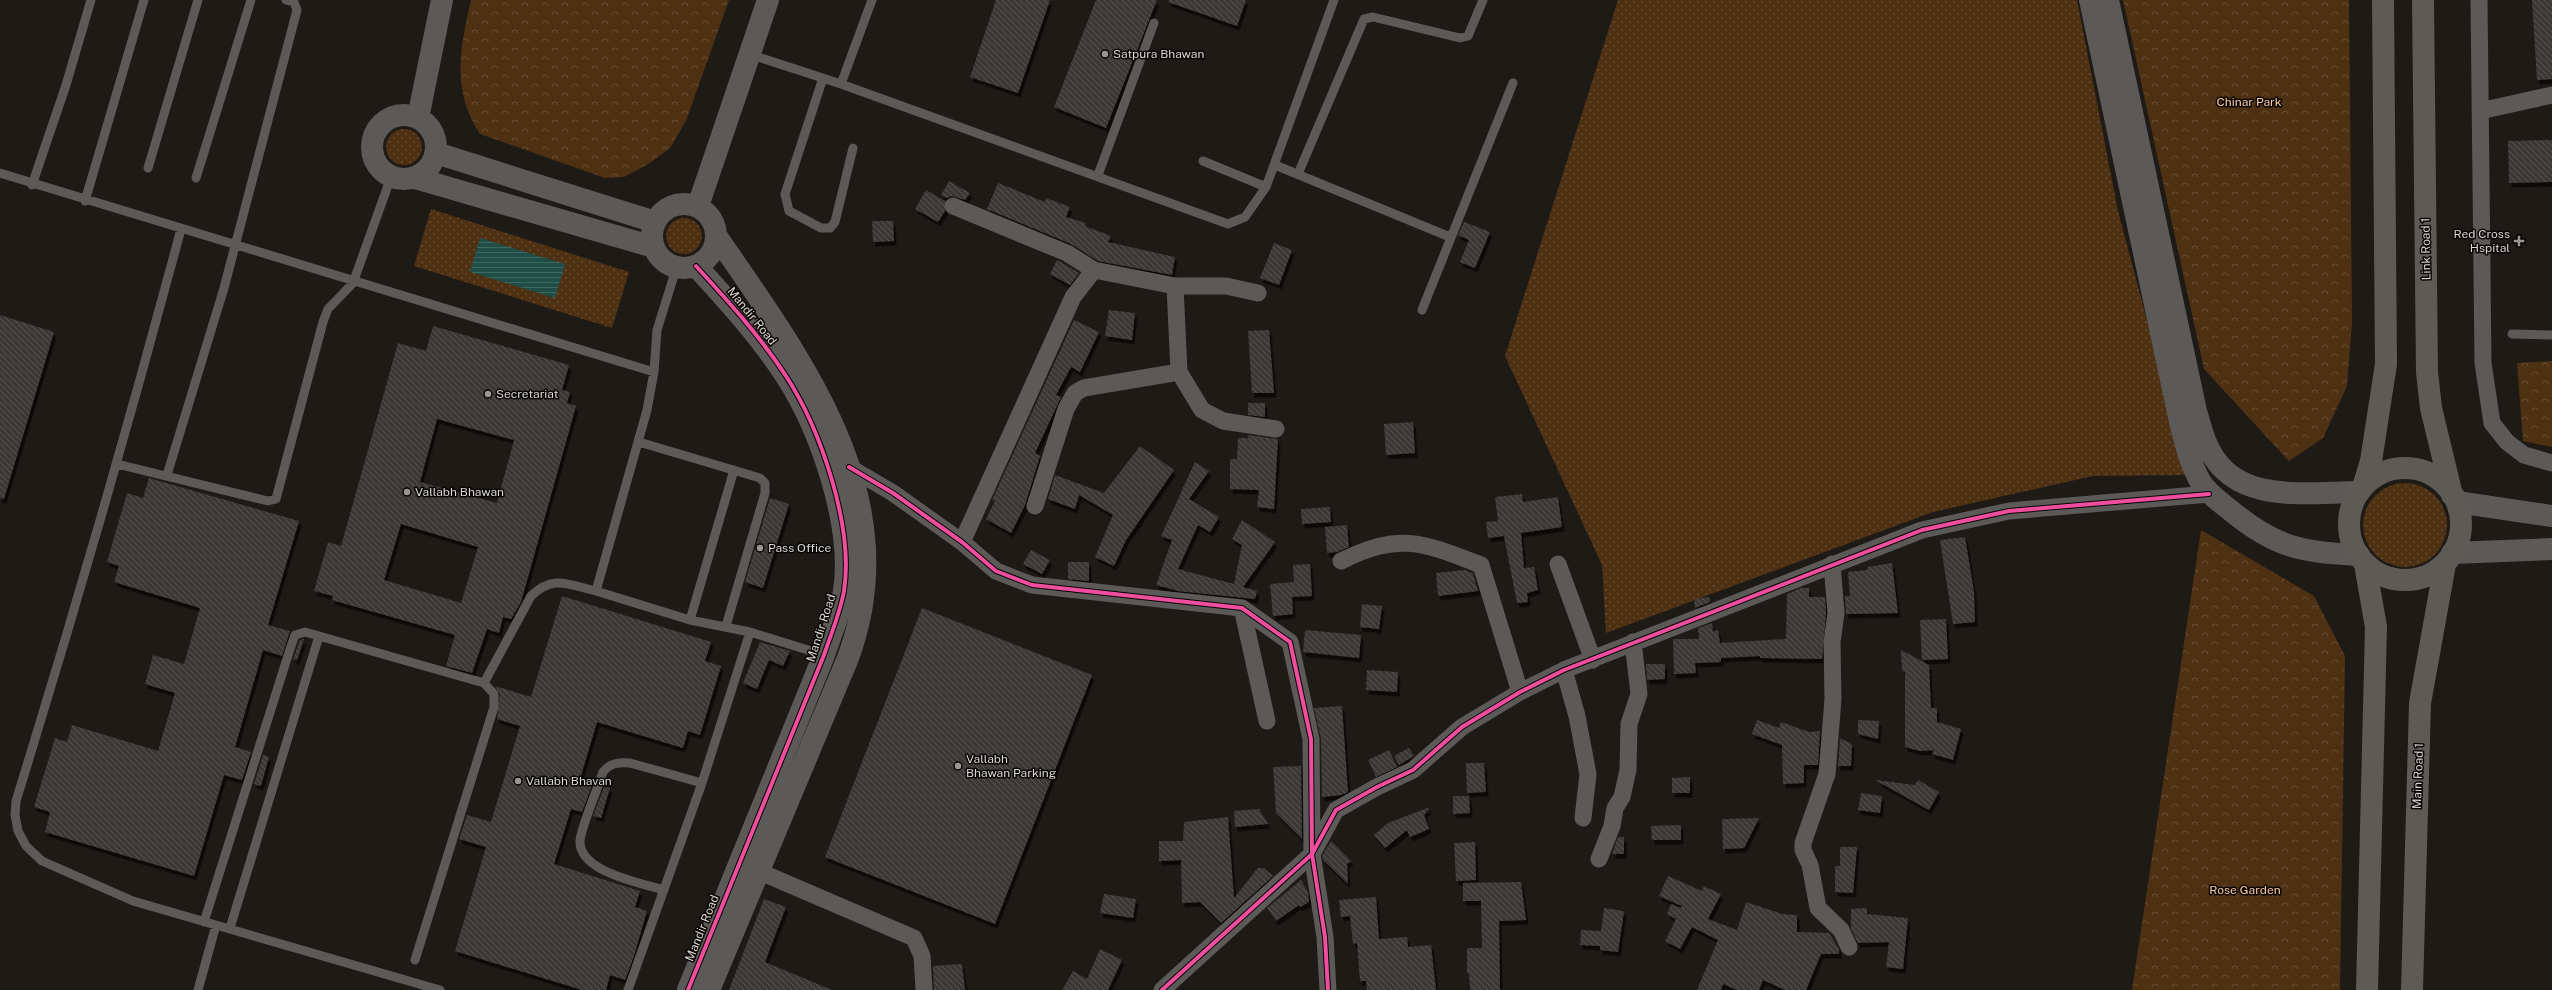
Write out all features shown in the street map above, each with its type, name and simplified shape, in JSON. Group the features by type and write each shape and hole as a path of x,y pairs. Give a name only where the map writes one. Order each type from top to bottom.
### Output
{"main road":[{"path":"2362,488 2371,461 2386,364 2384,0"},
{"name":"Link Road 1","path":"2423,0 2427,372 2431,408 2461,524 2457,545 2448,559"},
{"path":"2448,559 2427,576 2401,582 2375,574 2362,560 2353,546 2348,524 2352,502 2362,488 2382,471 2404,467 2426,471 2444,484 2454,498"},
{"name":"Main Road 1","path":"2412,990 2420,703 2448,559"},
{"path":"2362,560 2376,628 2367,990"}],"street":[{"path":"418,118 442,0"},
{"path":"698,206 768,0"},
{"path":"2090,0 2185,443 2200,481 2209,494 2252,528 2270,538 2311,552 2362,560"},
{"path":"2108,0 2196,411 2210,451 2216,461 2234,479 2253,488 2281,492 2362,488"},
{"path":"2479,0 2482,363 2492,423 2507,442 2524,455 2552,463"},
{"path":"2480,111 2552,95"},
{"path":"416,178 429,168 436,152 433,132 418,118 407,115 396,116 386,121 376,134 372,150 375,161 391,177 399,179 416,178 654,247"},
{"path":"436,152 655,222"},
{"path":"686,204 698,206 708,214 715,225 717,237 710,254 686,266 661,258 654,247 652,234 655,222 662,212 673,206 686,204"},
{"path":"953,206 1067,253 1094,270 1175,286 1226,286 1258,293"},
{"name":"Mandir Road","path":"709,990 848,658 860,618 865,581 863,529 855,484 825,408 801,360 717,237"},
{"name":"Mandir Road","path":"686,266 745,320 786,376 823,454 838,497 844,534 844,590 840,609 824,655 688,990"},
{"path":"962,542 1073,297 1094,270"},
{"path":"1175,286 1179,372 1202,410 1223,421 1276,430"},
{"path":"1035,506 1066,408 1074,393 1084,388 1179,372"},
{"path":"849,467 893,493 962,542 996,571 1032,585 1242,608 1290,642 1311,738 1312,854 1325,937 1328,990"},
{"path":"1162,990 1179,984 1312,854 1336,810 1377,786 1413,770 1462,727 1520,692 1564,670 1922,530 2009,511 2209,494"},
{"path":"2454,498 2552,516"},
{"path":"1341,561 1368,548 1406,542 1434,546 1480,565 1520,692"},
{"path":"2448,559 2552,549"},
{"path":"1558,564 1592,660"},
{"path":"1832,564 1836,613 1832,642 1833,699 1827,774 1802,843 1803,850 1810,865 1818,908 1841,930 1849,946"},
{"path":"1242,608 1267,721"},
{"path":"1600,859 1612,826 1615,808 1622,797 1628,770 1629,724 1639,694 1633,642"},
{"path":"1564,670 1576,716 1588,774 1583,818"},
{"path":"758,870 914,938 922,956 924,990"}],"lane":[{"path":"32,185 66,85 91,0"},
{"path":"85,201 144,0"},
{"path":"148,168 198,0"},
{"path":"196,178 251,0"},
{"path":"167,476 197,383 236,244 297,10 294,2 286,0"},
{"path":"841,84 872,0"},
{"path":"749,54 841,84 1098,175 1228,224 1245,217 1266,187 1334,0"},
{"path":"1298,174 1364,19 1373,17 1460,38 1468,36 1483,0"},
{"path":"1098,175 1154,23"},
{"path":"823,78 785,194 789,211 794,216 821,228 830,228 835,222 853,148"},
{"path":"1422,310 1513,83"},
{"path":"1203,162 1266,187"},
{"path":"1275,165 1450,237"},
{"path":"0,173 32,185 85,201 236,244 353,283 654,372"},
{"path":"117,464 268,501 276,499 323,322 328,309 353,283 391,177"},
{"path":"181,228 117,464 16,801 15,815 18,831 26,846 42,861 134,901 204,922 230,928 414,986 440,990"},
{"path":"596,591 639,442 654,372 657,330 686,266"},
{"path":"2512,334 2552,335"},
{"path":"639,442 760,478 765,483 765,493 726,626"},
{"path":"690,620 734,470"},
{"path":"484,683 531,596 542,586 554,581 596,591 690,620 750,632 824,655"},
{"path":"204,922 290,648 295,635 299,632 319,636 484,683 494,694 494,707 415,960"},
{"path":"628,990 702,783 750,632"},
{"path":"230,928 319,636"},
{"path":"664,890 610,873 584,857 580,840 603,772 607,766 615,763 630,763 702,783"},
{"path":"198,990 216,925"}],"green space":[{"path":"471,0 729,0 686,121 670,148 650,163 624,177 605,178 480,134 471,118 465,101 460,68 461,52"},
{"path":"1618,0 2077,0 2118,211 2188,475 2093,476 1933,512 1606,633 1602,565 1505,356"},
{"name":"Chinar Park","path":"2123,0 2349,0 2352,323 2347,386 2323,438 2289,461 2204,369"},
{"path":"408,129 417,134 421,140 421,154 417,160 408,165 400,165 391,160 387,154 386,143 391,134 397,130"},
{"path":"431,209 629,272 612,328 414,266"},
{"path":"684,218 697,223 702,236 697,249 684,254 671,249 666,236 671,223"},
{"path":"2552,361 2552,447 2523,441 2517,363"},
{"path":"2405,483 2421,486 2435,495 2444,509 2447,525 2444,541 2435,555 2421,564 2405,567 2389,564 2375,555 2366,541 2363,525 2366,509 2375,495 2389,486"},
{"name":"Rose Garden","path":"2201,530 2314,596 2345,656 2340,990 2132,990"}],"water":[{"path":"480,238 565,264 555,298 470,272"}],"building":[{"path":"996,0 1050,0 1018,93 970,77"},
{"name":"Satpura Bhawan","path":"1096,0 1157,0 1106,128 1054,107"},
{"name":"Satpura Bhawan","path":"1169,0 1246,0 1237,26 1168,2"},
{"path":"2532,0 2552,0 2552,79 2537,80"},
{"path":"2552,140 2552,182 2509,183 2508,141"},
{"path":"949,181 970,193 965,200 952,196 947,198 941,195"},
{"path":"998,183 1045,202 1046,198 1070,207 1066,217 1086,223 1085,226 1111,236 1108,242 1175,257 1172,275 1098,261 1071,244 987,209"},
{"path":"926,190 945,201 945,211 938,222 915,209"},
{"path":"872,221 893,221 894,241 873,242"},
{"path":"1464,222 1490,232 1475,268 1460,262 1469,240 1458,235"},
{"path":"1274,243 1292,250 1279,285 1260,278"},
{"path":"1057,260 1079,273 1070,285 1050,274"},
{"path":"1109,310 1135,313 1132,340 1105,336"},
{"path":"0,315 54,332 4,499 0,498"},
{"path":"1074,320 1099,332 1080,372 1071,367 1056,395 1061,397 1035,453 1040,456 1025,505 1011,533 986,519 995,501 992,500"},
{"name":"Vallabh Bhawan","path":"433,326 569,365 562,390 570,392 567,403 576,406 521,602 511,619 503,617 499,633 487,629 472,673 446,666 455,635 332,600 333,596 314,591 328,542 341,546 398,343 426,351","holes":["437,419 514,440 497,503 420,482","401,524 478,547 461,603 384,580"]},
{"path":"1269,330 1274,393 1252,393 1248,331"},
{"path":"1248,403 1265,403 1265,417 1248,415"},
{"path":"1413,422 1415,453 1386,455 1384,424"},
{"path":"1248,435 1278,439 1274,509 1257,507 1259,490 1230,489 1230,459 1237,459 1238,438 1248,438"},
{"path":"1140,446 1174,470 1126,540 1114,566 1095,557 1113,515 1079,495 1075,509 1048,499 1055,475 1104,493"},
{"path":"1195,462 1209,471 1189,499 1219,517 1210,532 1198,525 1178,569 1234,584 1242,545 1232,539 1242,520 1275,542 1243,587 1257,591 1255,599 1178,591 1156,585 1172,540 1161,536"},
{"path":"149,478 299,521 268,625 290,631 282,656 263,650 235,747 251,752 242,780 224,775 194,876 45,832 50,812 34,807 55,738 67,742 72,725 158,751 175,693 145,684 153,655 184,664 200,608 114,582 119,566 107,562 127,493 143,498"},
{"path":"1522,494 1523,502 1558,497 1562,527 1521,533 1524,568 1534,567 1538,590 1527,593 1528,602 1517,603 1504,536 1488,538 1486,522 1498,521 1495,497"},
{"path":"770,498 789,504 763,588 745,582"},
{"path":"1330,507 1331,522 1302,524 1301,509"},
{"path":"1347,525 1349,547 1337,552 1327,553 1325,527"},
{"path":"1965,537 1974,592 1975,622 1953,624 1940,540"},
{"path":"1031,550 1050,560 1042,574 1023,564"},
{"path":"1068,562 1089,562 1089,581 1068,579"},
{"path":"1892,563 1898,613 1846,614 1845,596 1850,596 1848,572 1867,570 1867,567"},
{"path":"1310,564 1312,596 1292,597 1293,614 1273,616 1270,584 1294,582 1293,565"},
{"path":"1465,570 1473,573 1478,591 1438,596 1436,573"},
{"path":"1801,588 1809,588 1809,597 1825,597 1826,613 1822,659 1760,658 1760,656 1721,658 1721,662 1695,663 1696,673 1674,674 1673,639 1699,639 1698,628 1712,623 1713,631 1718,630 1720,643 1786,639 1787,594"},
{"path":"562,596 711,642 705,661 721,666 700,735 688,731 683,748 597,722 580,779 593,783 582,812 571,809 554,864 640,891 635,907 647,911 634,956 625,980 610,975 606,990 582,990 455,951 486,847 459,839 467,815 491,822 520,726 497,719 500,694 495,686 531,697"},
{"path":"1709,597 1710,602 1695,608 1694,599"},
{"path":"1362,604 1382,606 1379,629 1360,627"},
{"name":"Vallabh Bhawan Parking","path":"922,608 1092,675 995,924 825,857"},
{"path":"1946,619 1948,659 1922,660 1920,620"},
{"path":"1305,630 1361,635 1359,658 1303,652"},
{"path":"304,639 297,660 293,659 300,640"},
{"path":"760,642 790,651 783,666 769,660 757,689 743,683"},
{"path":"1901,650 1929,665 1931,708 1937,708 1937,722 1961,729 1953,760 1932,754 1934,750 1920,751 1905,747 1905,672 1902,671"},
{"path":"1646,664 1665,664 1665,679 1647,680"},
{"path":"1367,670 1398,672 1397,692 1366,690"},
{"path":"1342,706 1348,792 1341,795 1322,797 1321,739 1314,708"},
{"path":"1757,720 1779,728 1781,722 1809,732 1820,731 1818,765 1804,765 1804,783 1783,784 1782,745 1752,734"},
{"path":"1858,720 1879,721 1878,739 1858,734"},
{"path":"1840,738 1852,744 1851,766 1838,766"},
{"path":"1409,748 1414,756 1399,765 1394,756"},
{"path":"1389,750 1397,767 1376,777 1368,760"},
{"path":"263,755 269,757 261,786 254,784"},
{"path":"1466,763 1484,763 1486,792 1467,793"},
{"path":"1301,766 1302,839 1276,813 1273,767"},
{"path":"1690,777 1690,793 1672,793 1672,778"},
{"path":"1875,780 1915,785 1918,780 1939,792 1929,810"},
{"path":"604,787 610,788 601,818 593,816"},
{"path":"1861,793 1882,796 1880,813 1858,810"},
{"path":"1453,796 1469,796 1470,813 1453,814"},
{"path":"1430,807 1424,815 1429,829 1410,837 1407,830 1385,848 1374,835 1388,823"},
{"path":"1259,809 1268,824 1235,827 1234,811"},
{"path":"1228,817 1234,898 1258,868 1264,868 1273,876 1221,923 1200,902 1182,903 1181,860 1159,861 1159,841 1183,841 1184,822"},
{"path":"1759,818 1744,848 1723,849 1722,819"},
{"path":"1681,825 1681,840 1652,840 1651,826"},
{"path":"1618,837 1624,837 1624,854 1612,854"},
{"path":"1331,841 1351,861 1347,864 1348,884 1323,860 1322,856"},
{"path":"1475,842 1476,880 1456,881 1454,843"},
{"path":"1840,847 1857,847 1853,893 1835,892 1835,866 1840,866"},
{"path":"1668,876 1702,891 1704,886 1721,894 1708,919 1737,930 1746,902 1782,914 1797,915 1797,932 1829,933 1839,949 1839,954 1821,954 1806,990 1785,990 1763,980 1759,990 1737,990 1723,984 1721,990 1697,990 1718,940 1692,927 1680,949 1665,941 1676,919 1667,914 1671,904 1681,908 1682,906 1659,896"},
{"path":"1301,880 1308,892 1309,902 1300,907 1299,905 1276,921 1267,908"},
{"path":"1521,882 1526,920 1499,921 1500,990 1470,990 1469,973 1467,973 1467,948 1482,948 1481,901 1463,901 1463,883"},
{"path":"1104,894 1136,899 1133,918 1100,913"},
{"path":"1376,897 1379,939 1407,937 1408,947 1431,945 1436,990 1367,990 1366,981 1360,981 1357,943 1353,944 1350,916 1341,917 1339,900"},
{"path":"764,899 786,907 765,962 832,990 729,990"},
{"path":"1604,908 1624,911 1618,952 1600,950 1600,946 1580,945 1581,930 1601,931"},
{"path":"1867,908 1867,914 1908,918 1903,969 1886,967 1889,942 1858,943 1851,929 1851,909"},
{"path":"1100,949 1122,960 1108,990 1062,990 1073,971 1087,979"},
{"path":"962,964 965,990 934,990 933,966"}],"cycle path":[{"path":"688,990 824,655 838,615 844,591 846,566 844,538 832,480 811,423 799,398 776,361 755,333 696,266"},
{"path":"849,467 893,493 962,542 996,571 1032,585 1242,608 1290,642 1311,739 1312,854 1325,937 1328,990"},
{"path":"1162,990 1312,854 1336,810 1377,787 1413,770 1462,727 1520,692 1564,670 1922,530 2009,511 2209,494"}],"place":[{"name":"Satpura Bhawan","path":"1105,54"},
{"name":"Red Cross Hspital","path":"2519,241"},
{"name":"Secretariat","path":"488,394"},
{"name":"Vallabh Bhawan","path":"407,492"},
{"name":"Pass Office","path":"760,548"},
{"name":"Vallabh Bhawan Parking","path":"958,766"},
{"name":"Vallabh Bhavan","path":"518,781"}]}
